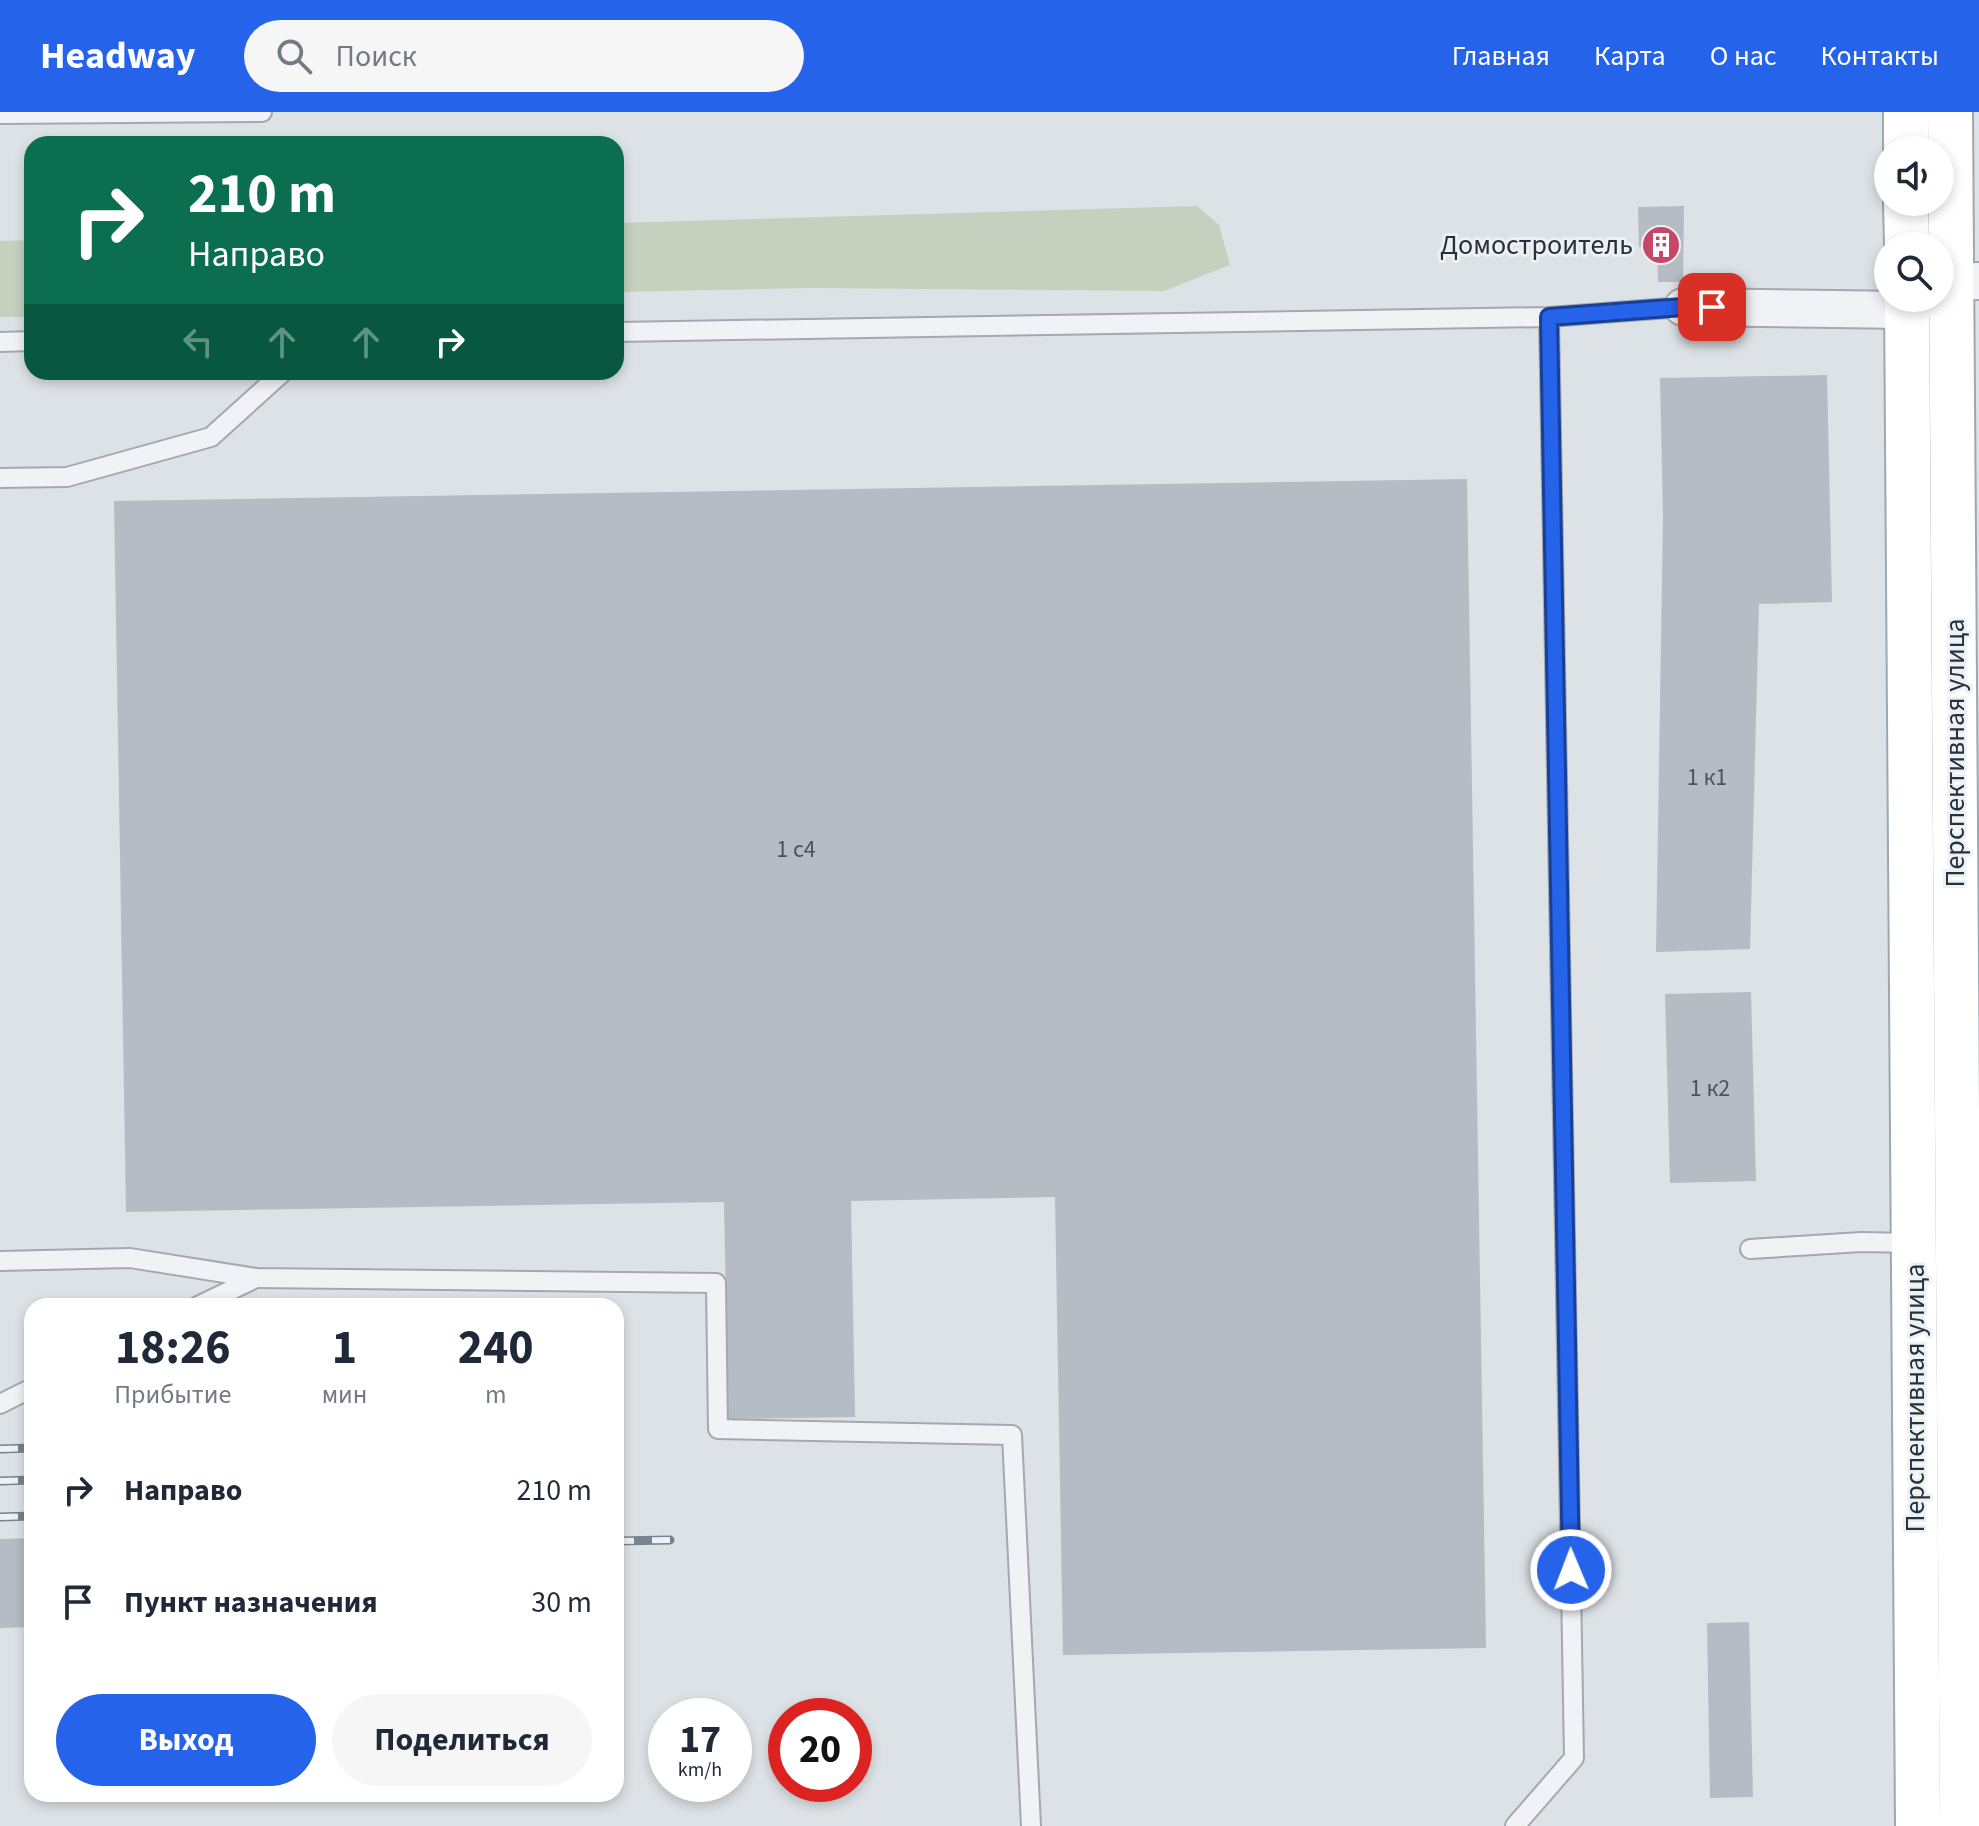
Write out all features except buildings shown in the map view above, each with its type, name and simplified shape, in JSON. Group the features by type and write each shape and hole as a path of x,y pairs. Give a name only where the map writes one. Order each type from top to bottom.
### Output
{"main road":[{"path":"1906,112 1906,136"},
{"name":"Перспективная улица","path":"1940,232 1950,112"},
{"name":"Перспективная улица","path":"1918,1826 1936,1244 1944,1166 1935,312"},
{"name":"Перспективная улица","path":"1936,1244 1962,1826"}],"street":[{"path":"1683,307 1874,296"}],"lane":[{"path":"0,114 262,112"},
{"path":"624,332 1549,317 1683,307"},
{"path":"1515,1826 1574,1758 1549,317"},
{"path":"0,342 24,341"},
{"path":"0,478 67,477 211,437 274,380"},
{"path":"1750,1249 1861,1242 1936,1244"},
{"path":"0,1261 130,1258 256,1278 716,1283 718,1429 1012,1435 1031,1826"},
{"path":"215,1298 256,1278"},
{"path":"0,1404 24,1392"}],"green space":[{"path":"1197,206 1219,225 1230,265 1164,291 809,288 624,292 624,223"},
{"path":"24,240 24,317 0,317 0,241"}],"railway":[{"path":"0,1449 24,1448"},
{"path":"0,1481 24,1480"},
{"path":"0,1517 24,1516"},
{"path":"624,1541 670,1540"}],"place":[{"name":"Домостроитель","path":"1661,245"}],"route":[{"path":"1571,1570 1549,317 1712,307"}]}
